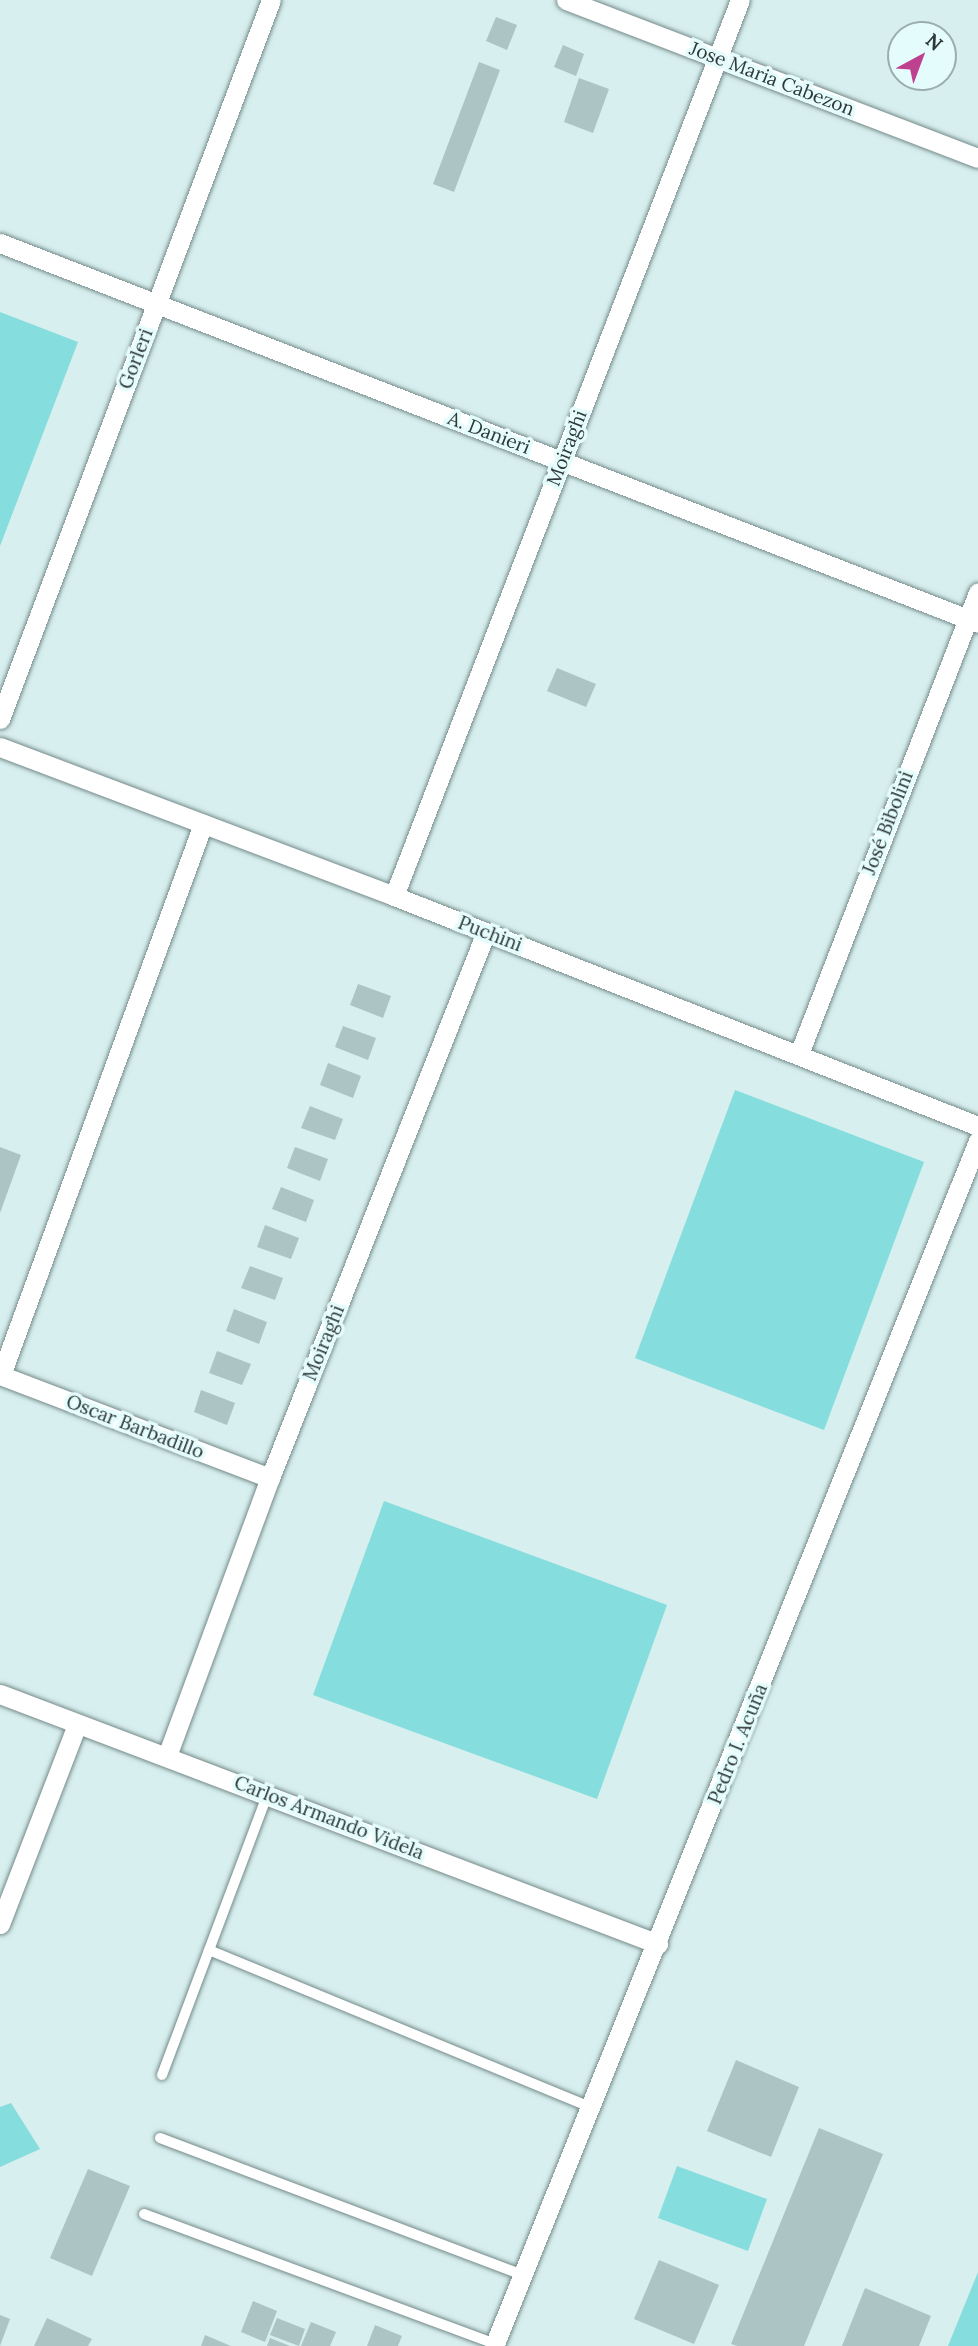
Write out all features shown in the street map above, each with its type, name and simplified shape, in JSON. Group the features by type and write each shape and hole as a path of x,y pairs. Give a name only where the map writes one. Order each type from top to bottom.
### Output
{"street":[{"name":"Gorleri","path":"0,719 271,0"},
{"name":"Jose Maria Cabezon","path":"566,0 978,158"},
{"name":"Moiraghi","path":"394,896 740,0"},
{"name":"A. Danieri","path":"0,243 973,621"},
{"name":"José Bibolini","path":"799,1054 973,621 978,592"},
{"name":"Puchini","path":"0,747 394,896 978,1126"},
{"path":"0,1375 202,824"},
{"name":"Moiraghi","path":"167,1756 270,1478 486,932"},
{"name":"Pedro I. Acuña","path":"495,2345 978,1141"},
{"name":"Oscar Barbadillo","path":"0,1375 270,1478"},
{"name":"Carlos Armando Videla","path":"0,1694 658,1944"},
{"path":"0,1924 77,1724"}],"lane":[{"path":"162,2075 267,1795"},
{"path":"209,1950 592,2108"},
{"path":"160,2138 522,2275"},
{"path":"144,2214 495,2345"}],"shaded area":[{"path":"0,312 78,342 0,546"},
{"path":"735,1090 924,1162 824,1430 635,1358"},
{"path":"384,1501 667,1605 597,1799 313,1695"},
{"path":"11,2103 40,2149 0,2167 0,2107"},
{"path":"677,2166 767,2199 748,2251 658,2218"},
{"path":"978,2272 978,2346 948,2346"}],"building":[{"path":"496,17 517,25 507,50 486,41"},
{"path":"563,45 584,54 576,76 554,67"},
{"path":"479,62 500,70 454,192 433,184"},
{"path":"579,78 609,89 593,133 564,122"},
{"path":"557,668 596,684 586,707 547,691"},
{"path":"358,984 391,996 383,1018 350,1005"},
{"path":"343,1026 376,1038 368,1060 335,1047"},
{"path":"328,1063 361,1076 353,1098 320,1085"},
{"path":"310,1106 343,1119 335,1140 301,1128"},
{"path":"0,1147 21,1155 0,1213"},
{"path":"295,1147 328,1159 320,1181 287,1168"},
{"path":"281,1187 314,1200 306,1222 272,1209"},
{"path":"265,1225 299,1238 291,1259 257,1247"},
{"path":"250,1266 283,1278 275,1300 241,1288"},
{"path":"234,1309 267,1322 259,1344 226,1331"},
{"path":"217,1351 251,1364 242,1385 209,1373"},
{"path":"201,1390 235,1403 227,1425 194,1412"},
{"path":"736,2060 799,2087 771,2157 707,2131"},
{"path":"819,2128 883,2154 804,2346 731,2344"},
{"path":"88,2169 130,2186 92,2276 50,2258"},
{"path":"659,2260 719,2285 694,2344 634,2319"},
{"path":"865,2288 931,2316 919,2346 842,2346"},
{"path":"253,2301 277,2311 265,2342 241,2332"},
{"path":"0,2315 10,2319 0,2346"},
{"path":"47,2318 92,2339 88,2346 34,2346"},
{"path":"277,2318 305,2329 299,2346 270,2335"},
{"path":"311,2322 336,2332 330,2346 301,2346"},
{"path":"375,2325 402,2336 398,2346 367,2346"},
{"path":"205,2335 231,2346 201,2346"},
{"path":"270,2338 290,2346 267,2346"}]}
